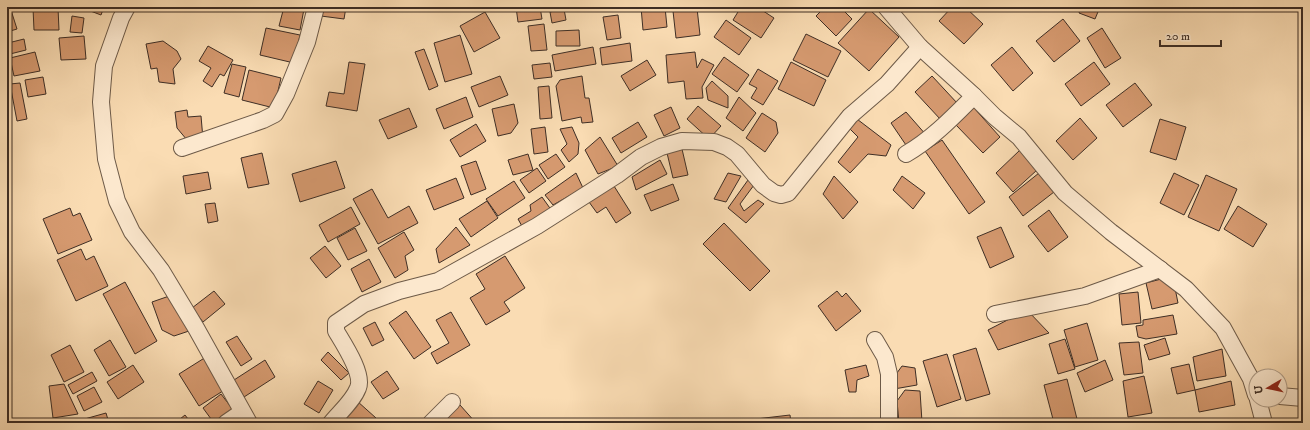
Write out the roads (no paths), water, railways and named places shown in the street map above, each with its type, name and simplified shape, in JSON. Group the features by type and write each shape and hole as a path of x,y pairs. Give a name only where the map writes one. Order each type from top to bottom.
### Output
{"street":[{"path":"127,7 121,18 104,66 101,102 106,159 117,201 132,232 161,270 196,328 245,418 226,423"},
{"path":"182,148 275,114 286,94 307,42 316,7"},
{"path":"886,7 920,47 995,117 1019,137 1065,193 1111,232 1186,289 1223,328 1248,373"},
{"path":"331,423 359,386 359,380 353,361 336,330 336,323 364,304 399,291 438,281 537,226 604,183 641,157 661,147 682,141 714,142 727,147 737,154 763,185 774,193 781,195 788,192 850,116 887,84 920,47"},
{"path":"906,154 920,146 951,119 974,96"},
{"path":"995,314 1085,296 1160,269"},
{"path":"875,340 885,358 889,374 889,423"},
{"path":"1288,397 1303,398"},
{"path":"431,423 452,402"},
{"path":"1260,408 1264,423"}]}
